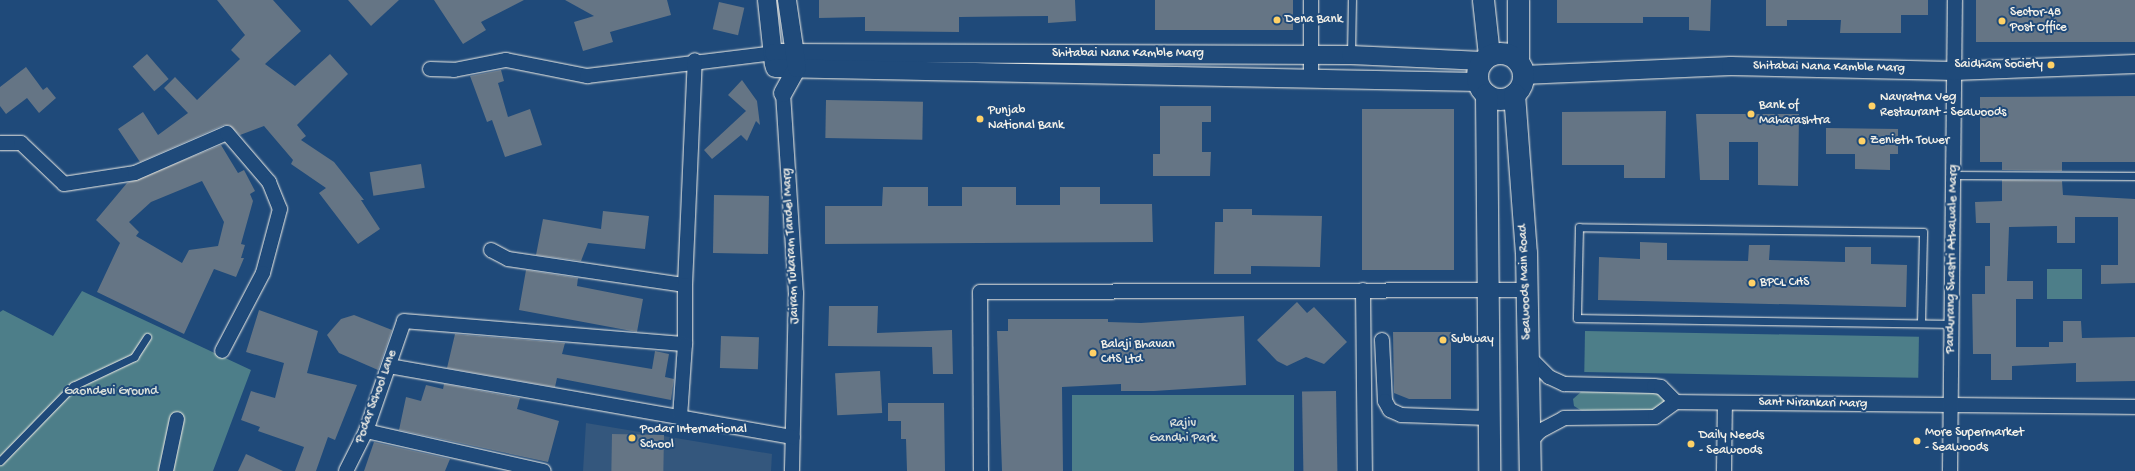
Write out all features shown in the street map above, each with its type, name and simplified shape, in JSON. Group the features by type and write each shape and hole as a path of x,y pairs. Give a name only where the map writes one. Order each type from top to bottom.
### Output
{"main road":[{"path":"1483,0 1486,58 1482,88 1489,471"},
{"path":"1482,88 1500,99 1514,94 1521,68 1518,0"},
{"path":"1486,58 1504,53 1521,68"},
{"name":"Seawoods Main Road","path":"1514,94 1526,290 1530,471"}],"street":[{"name":"Jairam Tukaram Tandel Marg","path":"767,0 774,61 784,92 796,293 792,471"},
{"path":"784,92 797,60 787,0"},
{"path":"1311,0 1311,80"},
{"name":"Pandurang Shastri Athawale Marg","path":"1950,471 1955,0"},
{"name":"Shitabai Nana Kamble Marg","path":"774,61 1311,55 1486,58"},
{"path":"430,69 454,70 506,60 587,76 695,60 774,61"},
{"path":"680,417 685,344 685,285 695,60"},
{"name":"Shitabai Nana Kamble Marg","path":"797,60 1482,88"},
{"name":"Shitabai Nana Kamble Marg","path":"1521,68 1731,66 1954,71 2135,64"},
{"path":"0,143 21,143 64,184 135,173 228,133 269,182 280,209 263,273 222,351"},
{"path":"491,250 508,259 685,285"},
{"path":"1363,290 1364,471"},
{"path":"981,471 980,292 1526,290"},
{"name":"Podar School Lane","path":"346,471 366,431 404,321 685,344"},
{"path":"1382,340 1385,402 1390,410 1401,415 1488,418"},
{"path":"1528,356 1548,377 1564,384 1654,386 1666,391 1676,402 1655,417 1564,418 1540,431 1529,444"},
{"path":"389,366 793,437"},
{"name":"Sant Nirankari Marg","path":"1676,402 2135,407"},
{"path":"1724,471 1725,403"},
{"path":"166,471 177,419"},
{"path":"366,431 544,471"}],"lane":[{"path":"1351,55 1352,0"},
{"path":"1954,175 2135,176"},
{"path":"1921,323 1923,232 1579,227 1577,318 1952,324"},
{"path":"0,461 73,386 134,357 147,337"}],"shaded area":[{"name":"Podar International School","path":"586,423 772,454 771,471 583,471"}],"green space":[{"path":"2047,269 2082,269 2082,299 2047,299"},
{"name":"Gaondevi Ground","path":"82,291 251,370 213,471 0,471 0,312 3,310 53,336"},
{"path":"1585,331 1919,337 1918,378 1584,372"},
{"path":"1582,391 1658,392 1666,402 1661,411 1582,411 1574,406 1573,399"},
{"name":"Rajiv Gandhi Park","path":"1072,395 1294,395 1294,471 1072,471"}],"building":[{"path":"217,0 273,0 301,31 265,64 295,86 330,54 348,74 297,125 306,136 301,140 334,162 364,200 361,200 380,229 358,244 319,193 326,188 291,164 293,160 264,126 240,135 229,125 224,125 140,162 118,129 143,112 158,135 188,113 164,88 175,77 197,100 240,59 231,50 245,35"},
{"path":"348,0 399,0 371,26"},
{"path":"434,0 524,0 481,22 486,30 463,44"},
{"path":"565,0 667,0 671,15 610,32 613,42 583,51 574,22 594,16"},
{"path":"819,0 1075,0 1076,21 1048,23 1048,16 959,17 959,32 865,31 865,17 819,18"},
{"path":"1155,0 1293,0 1293,30 1155,30"},
{"path":"1557,0 1711,0 1710,31 1689,30 1689,17 1643,17 1643,23 1557,23"},
{"path":"1766,0 1928,0 1928,15 1901,15 1901,33 1840,33 1841,20 1787,20 1787,26 1766,26"},
{"path":"1976,0 2135,0 2135,42 1976,42"},
{"path":"719,2 744,8 738,35 713,29"},
{"path":"147,54 169,79 154,91 133,66"},
{"path":"26,67 43,90 47,87 56,98 39,113 27,98 6,114 0,106 0,87"},
{"path":"501,70 504,81 498,83 508,117 530,109 542,145 505,157 492,120 487,122 470,76"},
{"path":"742,80 757,101 760,125 756,121 747,141 741,135 712,159 704,150 746,111 728,95"},
{"path":"2135,96 2135,162 2062,162 2062,171 2002,170 2002,162 1980,162 1980,97"},
{"path":"826,100 923,102 922,140 825,138"},
{"path":"1160,106 1211,106 1211,122 1202,122 1202,152 1211,152 1210,176 1153,176 1153,154 1160,154"},
{"path":"1362,109 1454,109 1454,270 1362,270"},
{"path":"1666,111 1665,178 1624,178 1624,165 1562,165 1562,112"},
{"path":"1696,114 1799,114 1798,186 1758,185 1758,142 1729,142 1729,180 1700,180"},
{"name":"Zenieth Tower","path":"1826,128 1898,129 1898,154 1890,154 1890,170 1855,169 1855,154 1826,154"},
{"path":"221,145 238,173 244,170 255,191 250,194 253,201 241,244 245,245 241,258 244,258 236,277 214,269 184,334 97,292 120,243 96,220 127,183","holes":["202,181 224,222 218,246 189,250 182,263 136,236 139,232 129,222 151,202"]},
{"path":"421,164 425,188 373,196 370,172"},
{"path":"2002,180 2062,181 2063,195 2135,199 2135,283 2101,284 2101,265 2118,265 2118,217 2075,217 2075,243 2057,243 2057,226 2009,227 2007,281 2033,281 2033,299 2016,299 2016,347 2049,347 2049,342 2063,342 2063,321 2081,321 2082,338 2135,337 2135,381 2076,382 2076,363 2012,366 2012,380 1991,380 1991,354 1973,354 1972,294 1985,294 1985,266 1990,266 1990,223 1976,223 1975,202 2002,201"},
{"path":"883,187 928,187 928,206 962,206 962,187 1016,187 1016,205 1060,205 1060,187 1100,187 1100,204 1152,204 1153,242 825,244 825,206 882,206"},
{"path":"714,195 769,196 768,254 713,253"},
{"path":"1223,209 1252,209 1252,215 1322,216 1320,267 1251,266 1251,274 1214,274 1215,222 1223,222"},
{"path":"603,211 649,216 645,249 588,243 581,261 536,255 543,219 601,229"},
{"name":"BPCL CHS","path":"1640,242 1667,243 1667,260 1748,261 1749,245 1770,245 1769,260 1845,262 1845,247 1871,247 1871,264 1907,265 1906,307 1598,300 1599,257 1640,259"},
{"path":"526,270 578,278 577,286 643,299 637,332 519,310"},
{"path":"1297,302 1307,313 1314,307 1347,342 1324,364 1306,357 1287,366 1277,361 1257,340"},
{"path":"829,306 878,306 877,333 952,330 953,374 933,374 932,347 828,346"},
{"path":"259,310 318,331 307,373 357,385 335,440 328,437 316,471 295,471 304,447 258,431 260,427 241,420 251,391 275,398 284,363 246,352"},
{"path":"354,315 392,330 378,370 339,353 327,335 341,319"},
{"path":"1244,316 1246,385 1154,391 1121,391 1121,384 1062,387 1063,471 1002,471 997,331 1008,331 1008,319 1108,319 1108,322 1141,323"},
{"path":"1393,332 1451,332 1451,399 1409,399 1394,393"},
{"path":"455,334 565,343 562,354 652,369 655,351 669,354 665,377 674,379 671,400 557,378 555,387 447,368"},
{"path":"721,336 759,337 758,369 720,368"},
{"path":"880,371 882,413 837,415 835,373"},
{"path":"444,384 520,398 517,409 559,421 548,462 399,430 406,397 421,401 426,385 443,389"},
{"path":"1336,391 1337,471 1303,471 1302,392"},
{"path":"888,403 944,403 945,471 907,471 906,439 901,439 901,421 888,421"},
{"name":"Podar International School","path":"612,434 664,435 663,471 611,471"},
{"path":"374,442 450,459 445,471 364,471"},
{"path":"246,454 283,471 238,471"}],"place":[{"name":"Dena Bank","path":"1277,20"},
{"name":"Sector-48 Post Office","path":"2002,21"},
{"name":"Saidham Society","path":"2051,65"},
{"name":"Navratna Veg Restaurant - Seawoods","path":"1872,106"},
{"name":"Bank of Maharashtra","path":"1751,114"},
{"name":"Punjab National Bank","path":"980,119"},
{"name":"Zenieth Tower","path":"1862,141"},
{"name":"BPCL CHS","path":"1752,283"},
{"name":"Subway","path":"1443,340"},
{"name":"Balaji Bhavan CHS Ltd","path":"1093,353"},
{"name":"Podar International School","path":"632,438"},
{"name":"More Supermarket - Seawoods","path":"1917,441"},
{"name":"Daily Needs - Seawoods","path":"1691,444"}]}
